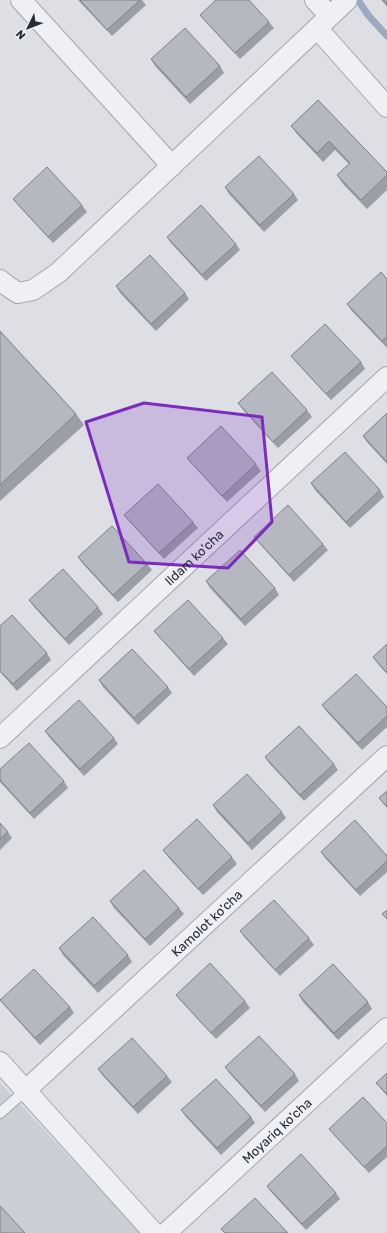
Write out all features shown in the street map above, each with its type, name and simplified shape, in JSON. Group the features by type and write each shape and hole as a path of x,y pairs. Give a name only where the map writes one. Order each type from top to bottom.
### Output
{"street":[{"path":"21,0 172,166"},
{"path":"315,0 323,22 387,107"},
{"path":"0,280 6,286 18,293 33,290 58,273 347,0"},
{"name":"Ildam ko'cha","path":"0,738 387,377"},
{"name":"Kamolot ko'cha","path":"26,1090 387,756"},
{"name":"Moyariq ko'cha","path":"166,1233 387,1028"},
{"path":"0,1062 154,1233"}],"lane":[{"path":"0,1113 26,1090"}],"highlighted area":[{"path":"144,403 262,417 272,522 228,568 129,562 86,422"}],"shaded area":[{"path":"0,1083 141,1233 0,1233"}],"building":[{"path":"80,0 140,0 107,30"},
{"path":"216,0 249,0 269,22 235,53 200,15"},
{"path":"185,28 220,66 186,97 151,59"},
{"path":"318,100 387,172 387,175 361,200 337,175 350,163 329,141 317,153 291,126"},
{"path":"259,156 294,194 260,225 225,187"},
{"path":"47,167 82,205 48,237 13,199"},
{"path":"201,205 236,244 202,275 167,237"},
{"path":"150,255 185,293 151,324 116,286"},
{"path":"381,272 387,279 387,337 382,341 347,304"},
{"path":"325,324 361,362 326,394 291,356"},
{"path":"0,331 76,414 0,485"},
{"path":"272,372 307,410 273,442 238,403"},
{"path":"387,413 387,462 363,436"},
{"path":"221,426 256,464 222,496 187,458"},
{"path":"345,452 380,490 346,522 311,483"},
{"path":"158,484 193,522 159,553 124,515"},
{"path":"288,505 323,544 289,575 254,537"},
{"path":"112,526 147,564 113,595 78,557"},
{"path":"240,550 275,588 241,619 206,581"},
{"path":"63,569 98,607 65,639 29,600"},
{"path":"188,600 223,638 189,669 154,631"},
{"path":"12,615 47,653 13,684 0,671 0,626"},
{"path":"387,644 387,673 373,657"},
{"path":"132,649 168,687 134,718 99,680"},
{"path":"356,674 387,707 387,716 358,743 322,705"},
{"path":"79,700 114,738 80,769 45,731"},
{"path":"299,726 334,764 300,795 265,757"},
{"path":"29,743 64,781 30,813 0,780 0,769"},
{"path":"247,774 282,812 248,843 213,805"},
{"path":"387,791 387,807 379,798"},
{"path":"197,819 232,857 198,889 163,850"},
{"path":"355,820 387,856 387,861 356,890 321,852"},
{"path":"0,823 8,832 0,839"},
{"path":"144,870 179,908 145,939 110,901"},
{"path":"274,900 309,938 275,970 240,931"},
{"path":"387,910 387,919 382,914"},
{"path":"93,917 128,955 94,986 59,948"},
{"path":"210,963 245,1001 211,1033 176,995"},
{"path":"333,964 368,1002 334,1033 299,995"},
{"path":"34,969 70,1007 35,1038 0,1000"},
{"path":"259,1036 295,1074 261,1106 225,1067"},
{"path":"132,1038 167,1076 133,1107 98,1069"},
{"path":"387,1073 387,1094 376,1083"},
{"path":"216,1079 251,1117 217,1148 181,1110"},
{"path":"363,1097 387,1123 387,1146 364,1167 329,1129"},
{"path":"301,1154 336,1193 302,1224 267,1186"},
{"path":"255,1198 288,1233 225,1233 221,1229"},
{"path":"0,1206 25,1233 0,1233"}],"waterway":[{"path":"358,0 368,15 387,36"}]}
